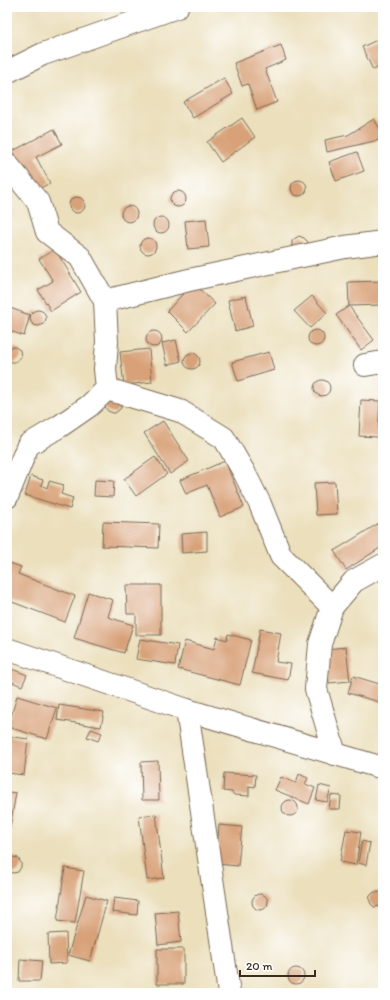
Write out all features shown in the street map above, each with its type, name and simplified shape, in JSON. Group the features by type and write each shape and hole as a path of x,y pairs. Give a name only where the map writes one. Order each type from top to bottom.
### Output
{"main road":[{"path":"7,72 43,54 178,7"},
{"path":"7,164 38,202 48,232 80,257 105,301 108,342 105,370 107,389"},
{"path":"105,301 189,280 337,248 383,242"},
{"path":"7,496 28,445 89,406 107,389"},
{"path":"107,389 180,410 224,438 244,472 260,504 281,556 332,607"},
{"path":"335,754 316,688 320,644 332,607 354,581 383,565"},
{"path":"7,649 187,710 383,768"},
{"path":"187,710 229,993"}],"building":[{"path":"377,40 383,51 383,65 373,70 362,47"},
{"path":"281,45 286,60 265,69 277,102 257,110 248,84 242,86 234,63"},
{"path":"224,78 233,94 193,118 183,102"},
{"path":"242,118 255,137 221,162 207,142"},
{"path":"374,119 383,134 383,139 327,152 325,140 348,135"},
{"path":"54,129 62,144 36,157 50,183 35,191 13,151"},
{"path":"357,152 364,171 336,181 329,162"},
{"path":"299,180 305,182 307,188 305,194 299,196 293,194 291,188 293,182"},
{"path":"178,191 184,193 186,199 184,205 178,207 172,205 170,199 172,193"},
{"path":"77,197 83,199 85,205 83,211 77,213 71,211 69,205 71,199"},
{"path":"129,206 135,208 137,214 135,220 129,222 123,220 121,214 123,208"},
{"path":"161,217 167,219 169,225 167,231 161,233 155,231 153,225 155,219"},
{"path":"206,219 209,247 188,249 185,221"},
{"path":"299,236 304,238 308,244 293,249 292,241"},
{"path":"148,238 154,240 156,246 154,252 148,254 142,252 140,246 142,240"},
{"path":"55,249 81,292 51,311 38,290 53,281 39,259"},
{"path":"383,281 383,305 349,306 348,282"},
{"path":"193,283 215,304 188,332 167,311"},
{"path":"246,296 253,326 235,331 228,300"},
{"path":"312,296 327,313 310,328 294,311"},
{"path":"349,306 374,340 361,350 336,315"},
{"path":"7,307 30,315 24,336 7,330"},
{"path":"38,310 44,312 46,318 44,324 38,326 32,324 30,318 32,312"},
{"path":"316,330 322,332 324,338 322,344 316,346 310,344 308,338 310,332"},
{"path":"154,331 160,333 162,339 160,345 154,347 148,345 146,339 148,333"},
{"path":"176,340 181,361 167,365 162,343"},
{"path":"10,347 15,347 20,350 21,357 15,362 10,362 7,360 7,350"},
{"path":"149,349 152,382 124,385 120,352"},
{"path":"269,352 274,370 238,381 232,362"},
{"path":"192,353 198,355 200,361 198,367 192,369 186,367 184,361 186,355"},
{"path":"322,380 328,382 330,388 328,394 322,396 316,394 314,388 316,382"},
{"path":"107,399 121,403 121,408 115,413 108,411 105,407"},
{"path":"361,400 380,401 378,437 359,436"},
{"path":"163,421 189,461 170,474 144,433"},
{"path":"155,457 167,474 136,496 124,479"},
{"path":"225,461 244,507 220,517 207,485 186,494 180,480"},
{"path":"31,476 43,480 41,485 47,488 49,481 64,485 61,494 73,498 70,509 25,495"},
{"path":"95,480 114,481 113,497 94,496"},
{"path":"335,482 337,514 316,515 314,483"},
{"path":"103,522 159,524 158,548 102,546"},
{"path":"379,523 383,529 383,546 346,570 334,551"},
{"path":"207,532 207,551 182,553 181,534"},
{"path":"7,562 21,567 18,574 75,596 65,622 7,600"},
{"path":"126,585 161,585 161,635 136,635 136,614 127,614"},
{"path":"88,592 113,600 108,617 133,625 124,653 74,638"},
{"path":"260,629 281,633 276,662 291,664 288,680 252,673"},
{"path":"228,634 251,640 240,685 178,669 185,641 214,649 217,637 227,640"},
{"path":"140,639 178,645 175,665 136,659"},
{"path":"346,647 350,681 329,683 326,649"},
{"path":"7,667 27,675 22,686 7,680"},
{"path":"353,676 383,685 383,703 348,693"},
{"path":"17,696 57,708 47,739 8,727"},
{"path":"59,705 104,712 101,727 57,720"},
{"path":"91,729 102,733 98,741 87,737"},
{"path":"7,736 28,739 24,775 7,773"},
{"path":"158,761 159,800 142,800 141,762"},
{"path":"224,773 256,775 255,787 249,786 249,796 234,795 232,792 223,791"},
{"path":"299,774 308,778 305,784 315,788 309,804 275,790 281,777 296,783"},
{"path":"319,785 331,788 327,802 316,800"},
{"path":"7,792 16,793 8,838 7,838"},
{"path":"331,795 341,796 340,809 329,809"},
{"path":"290,800 296,802 298,808 296,814 290,816 284,814 282,808 284,802"},
{"path":"156,814 164,878 147,880 139,816"},
{"path":"219,825 242,827 238,866 216,864"},
{"path":"346,830 361,832 356,865 340,862"},
{"path":"362,841 370,843 366,865 358,863"},
{"path":"13,857 18,858 21,863 21,867 18,872 13,873 7,870 7,860"},
{"path":"65,868 84,871 75,923 57,921"},
{"path":"374,892 380,892 383,894 382,906 374,907 371,904 369,899"},
{"path":"260,894 266,896 268,902 266,908 260,910 254,908 252,902 254,896"},
{"path":"86,895 107,901 90,961 68,955"},
{"path":"114,898 138,901 137,915 112,912"},
{"path":"178,911 181,942 158,945 155,913"},
{"path":"66,933 67,963 49,964 48,934"},
{"path":"157,949 184,949 184,984 157,984"},
{"path":"20,959 42,961 40,981 19,981"},
{"path":"296,968 302,970 304,976 302,982 296,984 290,982 288,976 290,970"}]}
